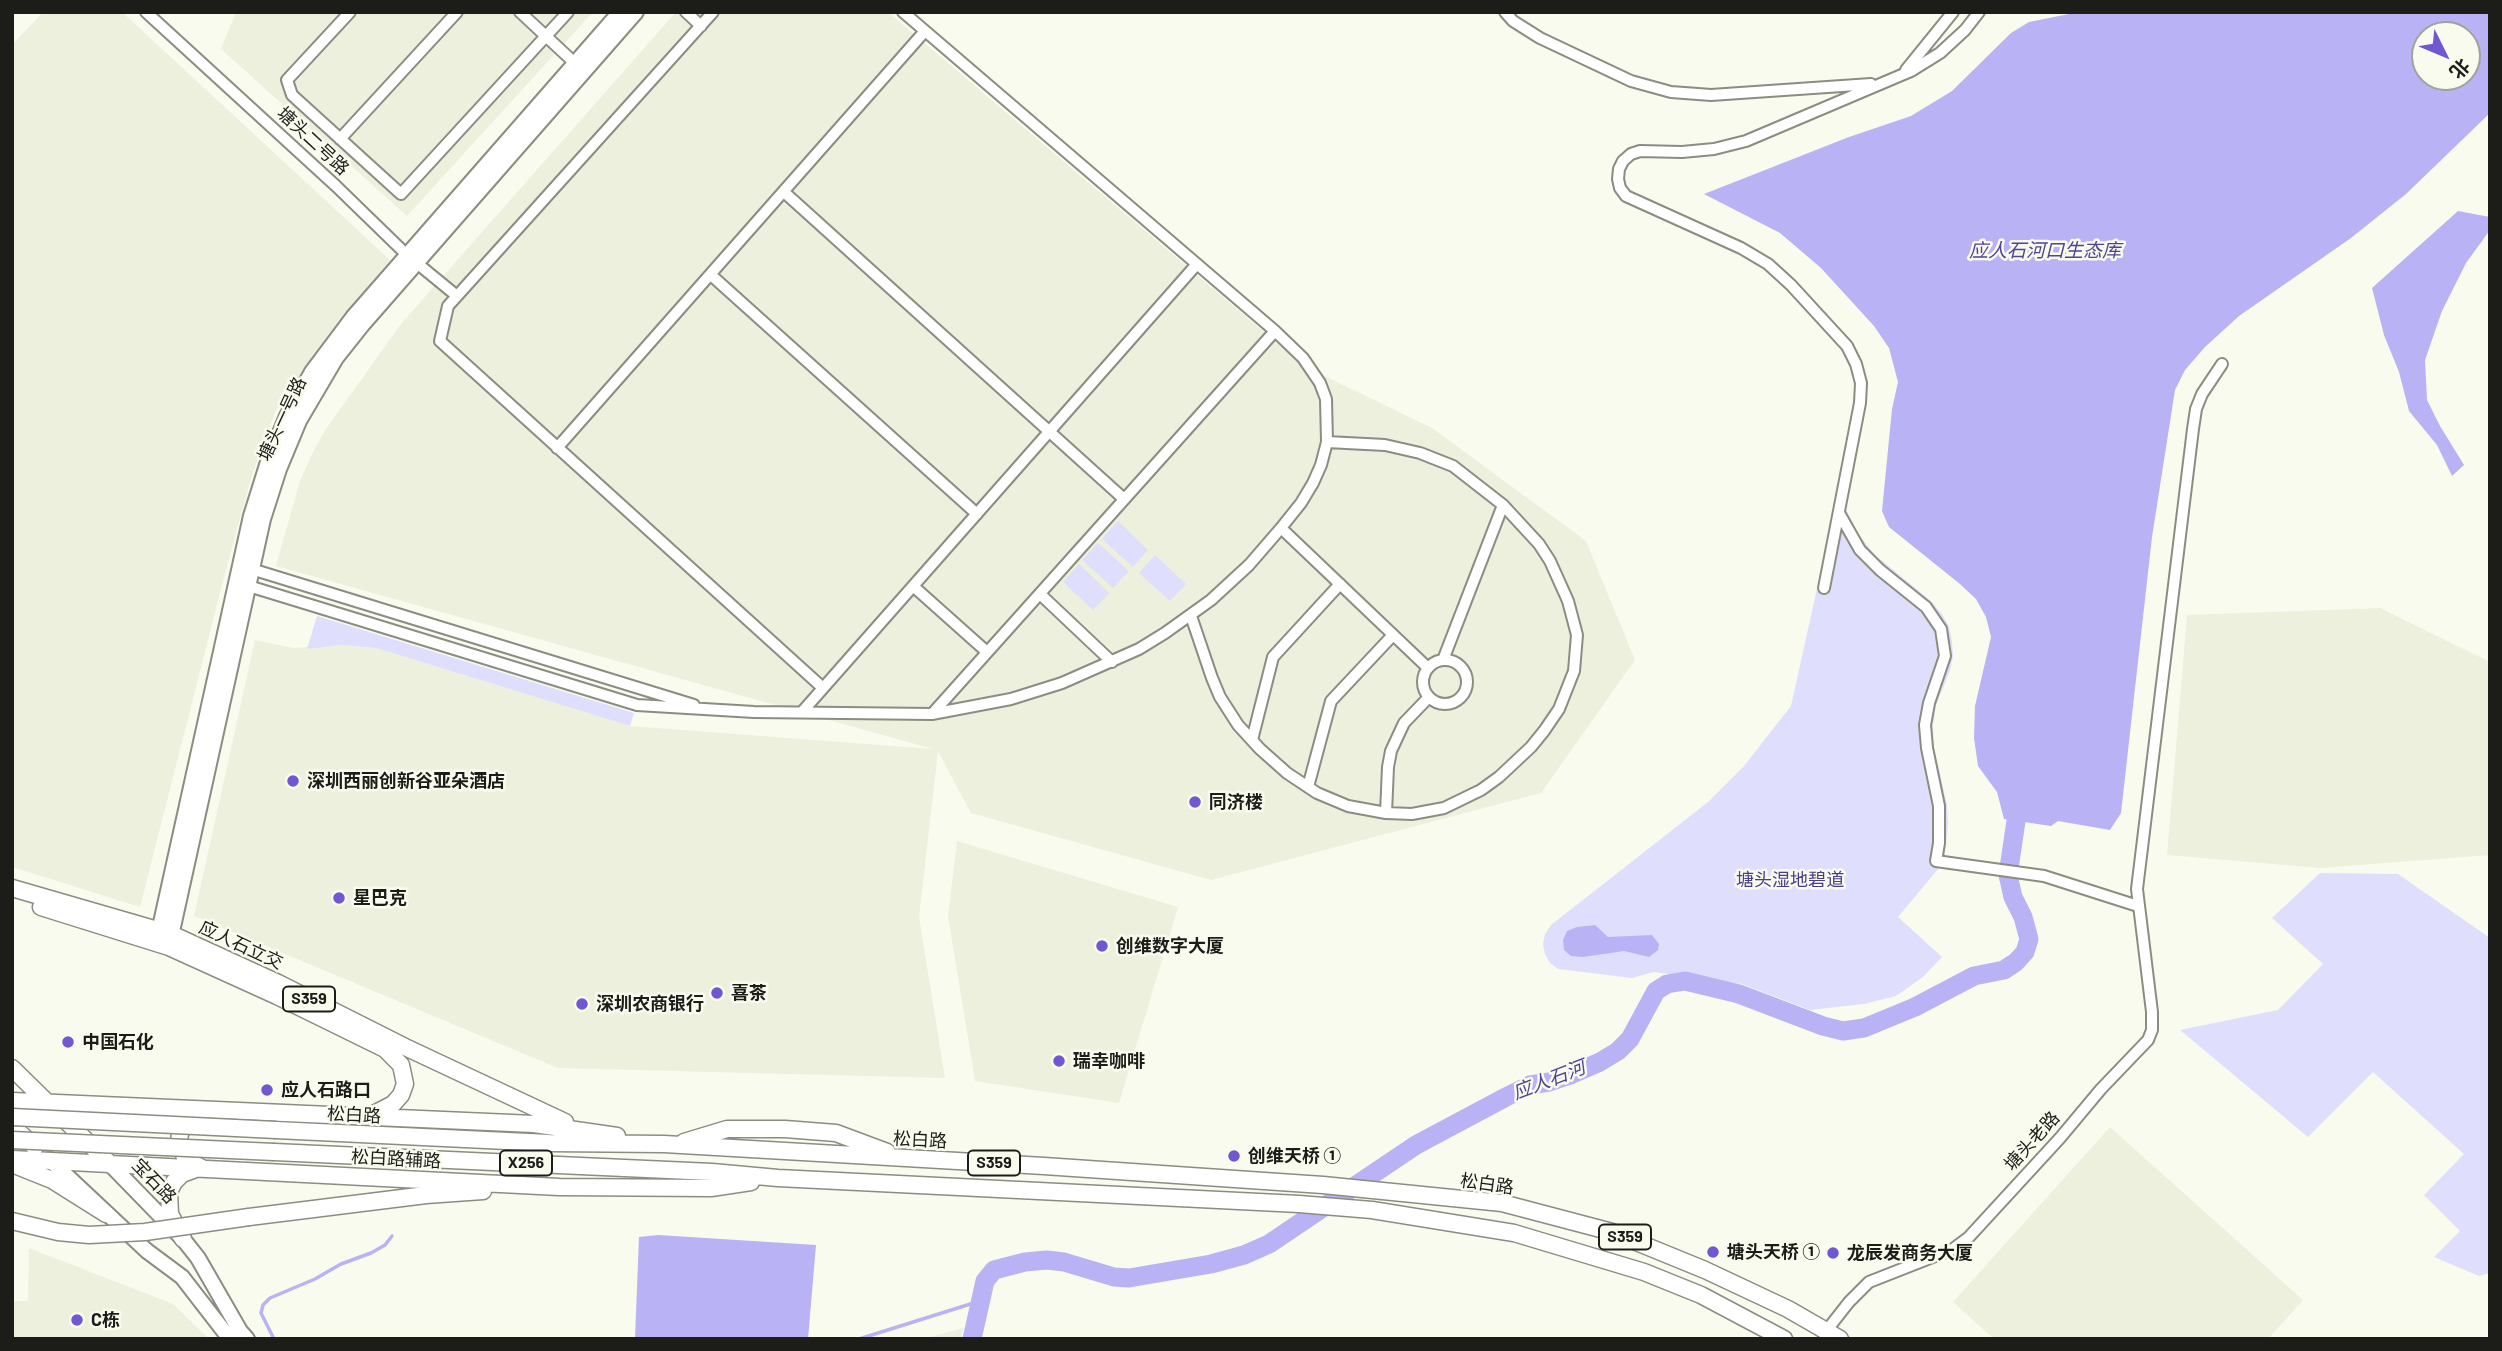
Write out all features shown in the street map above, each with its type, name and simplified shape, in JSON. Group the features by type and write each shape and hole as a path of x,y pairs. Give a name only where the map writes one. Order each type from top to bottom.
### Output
{"main road":[{"name":"应人石立交","path":"12,888 164,938 278,983 532,1108 597,1132"},
{"path":"12,898 164,938 374,1043 394,1056 401,1065 405,1084 401,1095 382,1111 367,1117"},
{"name":"宝石路","path":"12,1068 111,1164"},
{"path":"12,1101 47,1102"},
{"name":"S359","path":"47,1102 534,1125 597,1132 668,1145"},
{"path":"204,1169 187,1160 181,1152 180,1133 190,1117 208,1110"},
{"name":"松白路","path":"12,1117 549,1143 668,1145 902,1158 1323,1185 1502,1203 1612,1232 1706,1270 1788,1309 1833,1335"},
{"path":"12,1126 50,1160"},
{"name":"X256","path":"12,1140 699,1171 778,1178"},
{"name":"松白路辅路","path":"12,1162 50,1160 559,1187 711,1188 778,1178"},
{"path":"12,1162 52,1180 106,1214"},
{"path":"183,1239 170,1214 169,1192 182,1174 204,1169"},
{"name":"S359","path":"778,1178 1372,1210 1514,1233 1644,1272 1701,1295 1784,1339"},
{"name":"S359","path":"12,1221 58,1233 100,1235 145,1232 426,1195 559,1187"}],"street":[{"name":"塘头二号路","path":"146,12 412,259 457,296"},
{"path":"350,12 287,80 292,95 401,194 568,12"},
{"path":"340,139 457,12"},
{"path":"520,12 579,67"},
{"name":"塘头一号路","path":"164,938 267,465 299,394 326,351 412,259 579,67 620,12"},
{"name":"塘头一号路","path":"579,67 636,12"},
{"path":"686,12 701,26"},
{"path":"713,12 448,306 440,341 823,688"},
{"path":"242,584 636,705 710,710 932,714 1037,692 1112,662 1191,616 1231,583 1281,528 1313,483 1327,442 1326,399 1320,383 1303,358 1275,331 903,12"},
{"path":"1505,12 1540,38 1631,81 1671,92 1711,95 1880,83"},
{"path":"1902,75 1953,12"},
{"path":"1824,587 1860,404 1858,373 1847,346 1768,264 1741,248 1626,196 1618,179 1619,169 1623,160 1640,151 1682,152 1714,149 1746,141 1902,75 1940,53 1965,30 1979,12"},
{"path":"557,448 925,31"},
{"path":"784,192 1124,499"},
{"path":"802,712 1197,264"},
{"path":"710,275 977,514"},
{"path":"932,714 1275,331"},
{"name":"塘头老路","path":"1833,1335 1849,1302 1870,1282 1962,1243 2148,1040 2152,1030 2152,1012 2137,889 2193,429 2202,394 2222,364"},
{"path":"1191,616 1220,697 1238,725 1273,761 1331,800 1386,813 1427,812 1462,800 1490,784 1531,747 1559,709 1567,690 1574,671 1577,635 1568,601 1539,544 1503,505 1467,475 1428,456 1385,445 1327,442"},
{"path":"1443,660 1503,505"},
{"path":"1839,513 1852,538 1865,555 1926,607 1941,629 1945,656 1929,703 1925,726 1939,806 1936,861 2044,876 2138,906"},
{"path":"1281,528 1428,668"},
{"path":"246,567 710,710"},
{"path":"1252,740 1273,657 1339,584"},
{"path":"913,586 988,652"},
{"path":"1040,594 1112,662"},
{"path":"1308,787 1331,701 1393,635"},
{"path":"1443,660 1453,661 1461,666 1468,683 1459,699 1450,704 1438,703 1429,697 1423,685 1428,668 1443,660"},
{"path":"1386,813 1391,751 1404,723 1429,697"},
{"path":"50,1160 147,1251 182,1277 230,1339"},
{"name":"宝石路","path":"111,1164 198,1258 247,1339"}],"shaded area":[{"path":"43,12 122,12 390,260 330,332 275,412 252,475 223,581 140,907 12,867 12,45"},
{"path":"236,12 593,12 407,216 221,49"},
{"path":"676,12 888,12 1304,366 1432,428 1586,541 1635,660 1541,793 1211,880 971,813 938,751 919,917 945,1078 558,1068 194,916 255,640 293,648 341,645 376,648 630,726 933,749 276,566 300,481 312,454 326,429 401,324"},
{"path":"2380,608 2490,662 2490,855 2320,868 2167,855 2187,615"},
{"path":"957,841 1178,907 1119,1103 975,1081 948,916"},
{"path":"2110,1127 2303,1300 2268,1339 1994,1339 1953,1302"},
{"path":"29,1248 173,1304 209,1339 12,1339 12,1301 28,1301"},
{"path":"963,1328 961,1339 923,1339"}],"green space":[{"name":"塘头湿地碧道","path":"1835,507 1846,509 1858,534 1875,555 1931,601 1949,626 1953,656 1936,705 1933,726 1934,747 1947,805 1944,862 1898,917 1942,957 1923,977 1896,996 1864,1004 1810,1010 1742,984 1654,972 1632,978 1558,969 1550,963 1543,944 1551,925 1708,802 1744,766 1791,706"},
{"path":"1118,521 1148,550 1133,567 1102,539"},
{"path":"1098,543 1129,571 1113,588 1082,560"},
{"path":"1155,555 1186,584 1170,601 1139,573"},
{"path":"1079,564 1109,593 1093,610 1063,582"},
{"path":"317,616 634,713 630,726 376,648 341,645 307,649"},
{"path":"2320,873 2398,874 2490,938 2490,1273 2479,1276 2434,1257 2460,1231 2424,1195 2464,1154 2373,1072 2308,1137 2180,1030 2278,1010 2323,964 2272,918"}],"water":[{"name":"应人石河口生态库","path":"2079,12 2490,12 2490,113 2406,194 2351,238 2239,316 2205,347 2185,370 2175,390 2152,537 2121,813 2110,830 2058,821 2051,826 2004,819 1997,792 1978,766 1974,738 1975,706 1991,637 1986,617 1976,599 1960,584 1889,527 1882,511 1892,409 1898,382 1889,348 1874,326 1821,268 1780,233 1704,194 1849,137 1911,116 1952,91 2011,33 2029,22"},
{"path":"2458,211 2490,217 2490,230 2466,263 2442,311 2425,360 2427,400 2464,465 2452,476 2437,445 2409,411 2372,288"},
{"path":"1595,925 1608,937 1652,935 1659,944 1658,950 1649,957 1624,951 1583,957 1571,956 1564,950 1563,940 1567,931"},
{"path":"658,1235 816,1245 808,1339 635,1339 639,1237"}],"waterway":[{"name":"应人石河","path":"972,1339 985,1281 994,1270 1025,1262 1047,1260 1064,1262 1114,1277 1129,1278 1211,1264 1244,1255 1269,1244 1416,1145 1530,1085 1570,1075 1618,1051 1630,1039 1656,991 1667,984 1685,981 1739,994 1843,1031 1864,1028 1915,1007 1974,976 2004,970 2025,952 2029,939 2023,917 2013,897 2008,875 2016,821"},
{"path":"274,1339 261,1313 263,1305 270,1298 315,1279 341,1264 371,1253 385,1245 392,1236"},
{"path":"859,1339 980,1301"}],"place":[{"name":"深圳西丽创新谷亚朵酒店","path":"293,781"},
{"name":"同济楼","path":"1195,802"},
{"name":"星巴克","path":"339,898"},
{"name":"创维数字大厦","path":"1102,946"},
{"name":"喜茶","path":"717,993"},
{"name":"深圳农商银行","path":"582,1004"},
{"name":"中国石化","path":"68,1042"},
{"name":"瑞幸咖啡","path":"1059,1061"},
{"name":"应人石路口","path":"267,1090"},
{"name":"创维天桥 ①","path":"1234,1156"},
{"name":"塘头天桥 ①","path":"1713,1252"},
{"name":"龙辰发商务大厦","path":"1833,1253"},
{"name":"C栋","path":"77,1320"}]}
